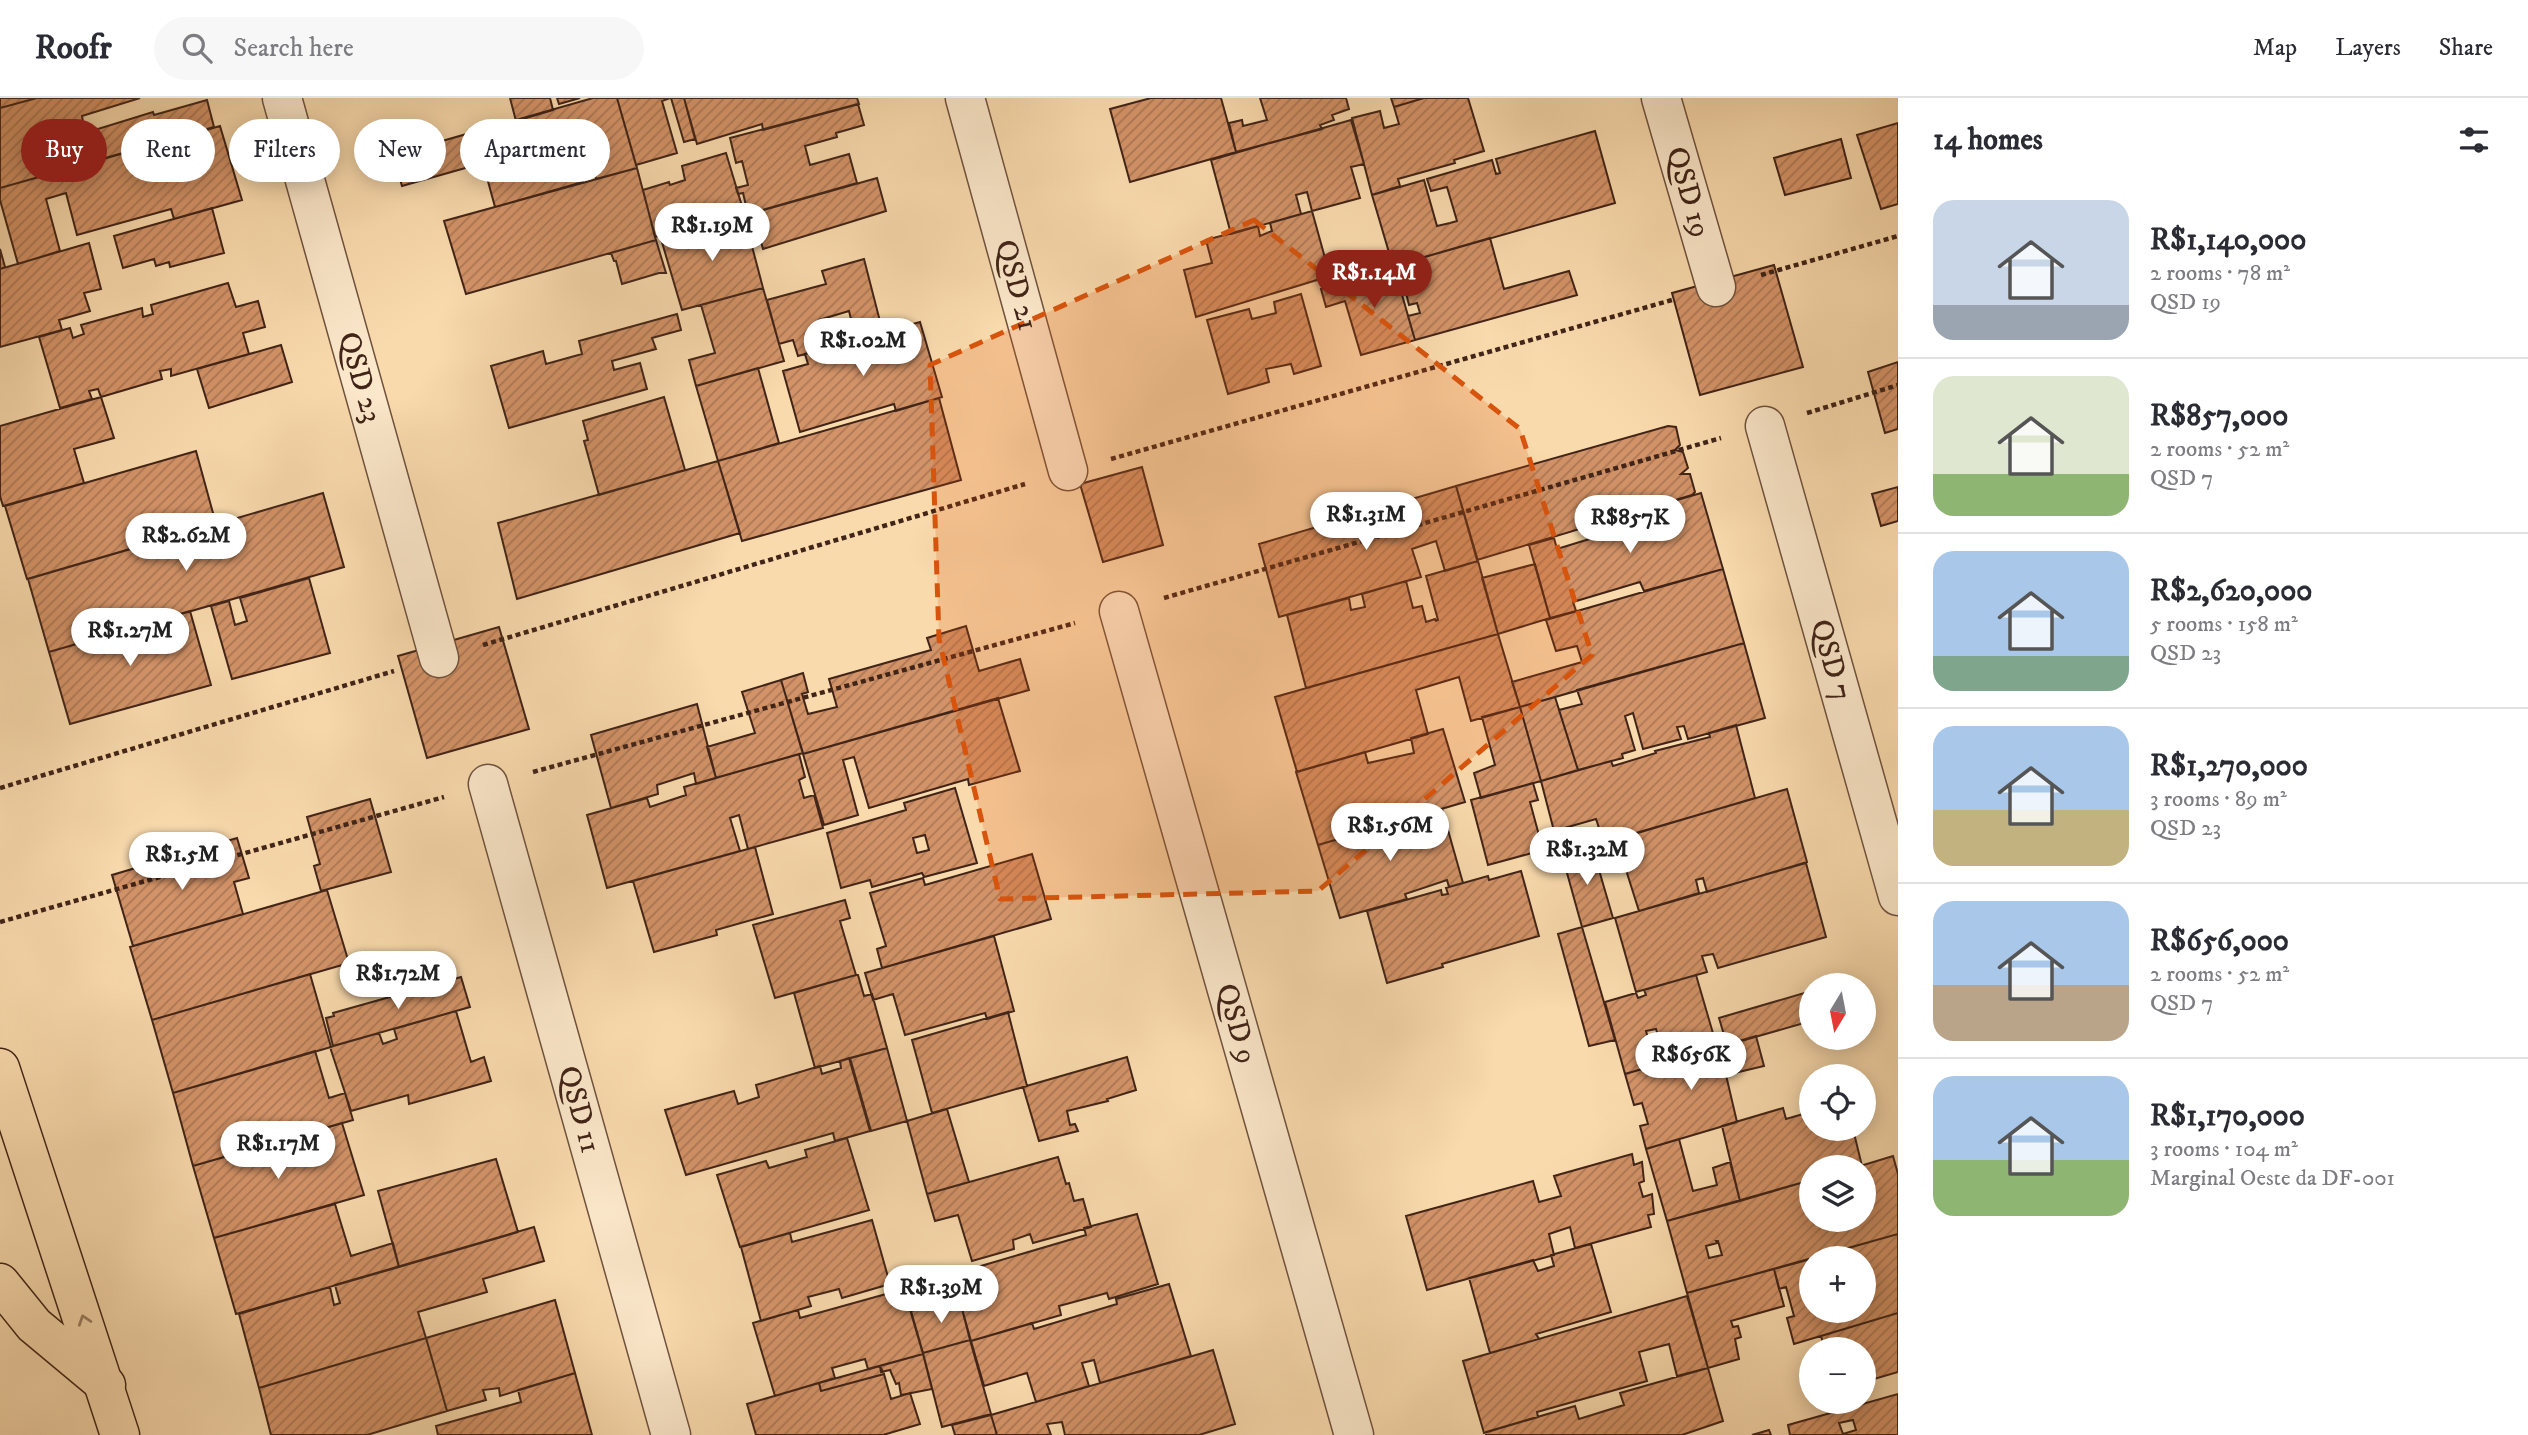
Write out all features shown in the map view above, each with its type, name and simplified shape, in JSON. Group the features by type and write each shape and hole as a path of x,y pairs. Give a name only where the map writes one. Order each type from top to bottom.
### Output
{"main road":[{"path":"0,1068 106,1385 120,1435"},
{"path":"0,1283 34,1325 106,1385"}],"street":[{"name":"QSD 23","path":"282,98 439,658"},
{"name":"QSD 21","path":"965,98 1068,471"},
{"name":"QSD 19","path":"1661,98 1716,287"},
{"name":"QSD 7","path":"1765,426 1898,896"},
{"name":"QSD 9","path":"1119,611 1354,1435"},
{"name":"QSD 11","path":"488,784 671,1435"}],"path":[{"path":"0,788 1068,471 1898,236"},
{"path":"0,922 488,784 1119,611 1765,426 1898,385"}],"highlighted area":[{"path":"1254,220 1520,429 1592,655 1318,891 1000,899 939,639 930,365"}],"building":[{"path":"0,98 37,98 0,108"},
{"path":"37,98 140,98 82,116 83,119 21,119 21,182 0,188 0,108"},
{"path":"510,98 550,98 553,110 515,119"},
{"path":"557,98 580,98 559,104"},
{"path":"593,98 617,98 637,168 610,175 610,119 519,119"},
{"path":"617,98 670,98 662,101 677,153 636,165"},
{"path":"671,98 684,98 695,139 684,142"},
{"path":"684,98 857,98 859,104 763,130 762,124 697,144"},
{"path":"1151,98 1221,98 1236,152 1130,182 1110,109"},
{"path":"1260,98 1346,98 1349,109 1332,115 1334,120 1320,125 1322,129 1236,152 1229,123 1242,120 1243,126 1267,120"},
{"path":"1391,98 1424,98 1394,107"},
{"path":"1424,98 1468,98 1484,151 1454,160 1455,163 1398,179 1400,186 1372,195 1352,118 1380,111 1384,128 1399,124 1394,107"},
{"path":"207,100 212,119 130,119 153,112 154,115"},
{"path":"858,104 864,125 836,133 837,137 805,146 810,165 849,154 857,183 748,214 743,193 738,194 736,188 748,185 742,161 736,163 730,138"},
{"path":"1351,120 1364,164 1351,167 1360,198 1312,211 1307,192 1296,195 1301,214 1231,234 1211,160"},
{"path":"121,122 121,154 107,158 107,126"},
{"path":"1898,123 1898,204 1881,209 1857,135"},
{"path":"220,126 229,156 229,182 237,182 242,200 174,219 171,209 77,235 66,193 46,199 60,251 18,264 0,200 0,188 21,182 107,182 107,158 121,154 121,182 215,182 215,127"},
{"path":"1595,131 1615,203 1393,266 1372,195 1424,180 1437,226 1457,221 1447,187 1431,191 1427,179 1492,160 1496,174 1500,173 1496,159"},
{"path":"460,136 460,170 446,174 446,140"},
{"path":"1841,139 1851,178 1785,195 1774,158"},
{"path":"726,153 745,216 655,237 643,190 685,180 682,166"},
{"path":"637,168 656,240 466,294 444,221 586,182 610,182 610,175"},
{"path":"877,178 886,211 763,249 753,213"},
{"path":"488,182 583,182 495,207"},
{"path":"212,208 224,253 170,267 169,262 156,266 154,259 123,268 114,236"},
{"path":"1312,211 1330,276 1196,317 1184,270 1212,263 1206,240 1258,226 1260,236 1272,231 1270,223"},
{"path":"744,216 763,288 682,310 661,239"},
{"path":"1490,238 1504,289 1569,271 1577,295 1415,340 1408,316 1420,313 1417,303 1409,305 1406,293 1414,291 1407,262"},
{"path":"656,240 666,273 622,284 611,253"},
{"path":"89,243 101,289 84,293 90,311 59,320 62,330 0,347 0,269"},
{"path":"0,249 5,267 0,269"},
{"path":"864,259 883,333 798,356 793,340 779,344 767,300 826,284 822,271","holes":["849,311 851,319 822,327 819,320"]},
{"path":"1774,265 1803,367 1700,395 1672,293"},
{"path":"1394,267 1415,340 1361,355 1345,301 1326,307 1321,289"},
{"path":"228,283 236,307 258,301 265,327 243,333 249,354 171,376 171,369 160,371 162,379 101,397 98,389 89,391 92,399 60,408 39,337 70,328 73,338 84,334 81,325 142,308 143,317 153,314 151,305"},
{"path":"763,288 784,361 696,386 689,360 715,353 701,305"},
{"path":"1301,294 1321,366 1294,374 1291,364 1266,369 1269,382 1228,394 1207,320 1249,309 1252,319 1276,313 1274,302"},
{"path":"677,314 681,330 652,338 656,349 612,361 614,370 640,363 647,389 509,428 491,366 543,351 546,364 582,354 579,341"},
{"path":"920,322 942,397 896,411 894,404 800,432 783,371 808,364 805,354"},
{"path":"281,345 292,382 209,408 197,369"},
{"path":"1898,362 1898,429 1885,433 1868,372"},
{"path":"758,368 779,443 718,461 696,386"},
{"path":"101,397 114,438 74,449 84,483 3,506 0,496 0,426"},
{"path":"664,397 685,470 599,495 584,441 588,440 583,421"},
{"path":"939,398 961,480 742,541 718,461"},
{"path":"1668,426 1676,427 1680,445 1675,450 1683,452 1688,468 1681,474 1690,474 1695,492 1692,495 1477,560 1456,486"},
{"path":"196,451 216,524 27,579 5,506"},
{"path":"718,461 740,533 517,599 498,523"},
{"path":"1142,467 1163,545 1103,562 1080,484"},
{"path":"1456,486 1478,561 1445,571 1436,541 1412,549 1421,577 1279,617 1259,544"},
{"path":"1898,487 1898,521 1881,526 1872,494"},
{"path":"323,493 344,567 49,652 28,579"},
{"path":"1701,493 1723,569 1644,591 1640,582 1573,602 1576,611 1550,618 1529,545 1554,538 1557,549 1609,533 1606,521"},
{"path":"1478,561 1498,634 1306,688 1287,615 1349,598 1351,610 1365,607 1362,594 1406,581 1413,608 1422,606 1426,622 1436,621 1438,620 1426,576"},
{"path":"1535,564 1550,618 1498,634 1482,578"},
{"path":"1723,569 1744,643 1520,707 1512,682 1582,662 1577,646 1556,651 1546,620"},
{"path":"309,578 330,653 232,679 211,606 229,601 235,625 247,621 240,598"},
{"path":"190,611 211,685 70,724 49,652"},
{"path":"966,626 979,671 1020,659 1029,690 803,754 781,680 803,673 808,692 802,694 808,714 837,707 829,679 931,650 927,638"},
{"path":"499,627 529,729 427,758 398,656"},
{"path":"1498,634 1520,707 1471,721 1459,677 1416,690 1428,734 1297,772 1275,697"},
{"path":"1744,643 1765,718 1688,739 1684,726 1677,727 1681,739 1643,749 1633,713 1625,716 1635,750 1622,754 1623,758 1578,770 1559,710 1582,704 1577,690"},
{"path":"781,680 803,753 716,778 707,747 755,733 742,692"},
{"path":"1555,697 1578,770 1541,781 1520,707"},
{"path":"998,698 1020,771 969,785 968,779 869,808 854,757 843,760 858,815 824,825 803,754"},
{"path":"697,704 716,778 696,784 694,773 657,785 658,794 611,808 591,735"},
{"path":"1520,707 1541,781 1481,798 1474,773 1495,765 1482,717"},
{"path":"1736,725 1755,798 1604,843 1596,819 1554,831 1541,781 1611,761 1613,766 1656,753 1655,751 1710,737 1709,733"},
{"path":"1443,729 1465,802 1318,845 1296,772 1365,752 1368,763 1414,753 1411,738"},
{"path":"799,754 805,777 799,780 804,798 814,795 823,828 748,849 739,815 730,818 740,851 607,888 587,815 647,798 650,807 686,795 684,787"},
{"path":"1533,783 1538,800 1530,802 1543,850 1488,865 1471,800"},
{"path":"955,788 977,863 924,877 922,873 872,887 870,880 841,888 827,833 906,810 904,803","holes":["925,835 929,850 917,853 913,838"]},
{"path":"1787,789 1807,862 1707,892 1703,878 1696,880 1699,893 1639,911 1626,870 1623,871 1612,840"},
{"path":"370,799 391,872 321,891 314,866 320,864 307,817"},
{"path":"1442,809 1463,883 1449,887 1447,880 1405,894 1407,899 1340,918 1318,845"},
{"path":"237,838 249,878 234,882 243,914 133,946 112,875"},
{"path":"1592,846 1613,918 1582,927 1562,855"},
{"path":"755,847 773,914 716,930 717,935 654,952 633,881"},
{"path":"1032,854 1051,919 882,968 877,949 886,946 870,893 923,878 925,885"},
{"path":"1806,863 1826,937 1718,968 1713,954 1702,956 1707,972 1636,992 1615,918"},
{"path":"1521,871 1539,936 1387,983 1367,911 1441,890 1442,895 1448,894 1446,888 1449,887 1488,876 1489,880"},
{"path":"327,890 349,963 152,1020 130,947"},
{"path":"845,900 850,918 840,921 856,975 775,998 753,925"},
{"path":"1582,927 1615,1040 1589,1046 1558,934"},
{"path":"994,936 1014,1011 987,1019 985,1013 905,1035 893,994 873,1000 865,973"},
{"path":"310,974 331,1047 173,1093 152,1020"},
{"path":"856,975 864,996 872,994 887,1048 815,1068 794,993"},
{"path":"1696,975 1717,1047 1683,1058 1681,1050 1664,1056 1656,1029 1646,1031 1656,1065 1625,1074 1605,1002 1636,993 1638,998 1646,995 1644,990"},
{"path":"461,977 470,1007 333,1046 326,1018 334,1016 333,1013"},
{"path":"1799,995 1799,1024 1727,1045 1719,1018"},
{"path":"456,1011 471,1062 484,1057 491,1081 409,1104 408,1095 351,1111 330,1047 379,1033 383,1044 397,1039 394,1029"},
{"path":"1008,1012 1027,1086 932,1113 912,1040"},
{"path":"1756,1036 1764,1066 1726,1075 1737,1122 1646,1149 1640,1126 1648,1124 1642,1103 1634,1105 1625,1074"},
{"path":"887,1048 907,1121 871,1131 850,1058"},
{"path":"315,1051 329,1098 345,1093 353,1120 193,1166 173,1093"},
{"path":"1127,1057 1136,1090 1107,1099 1108,1101 1067,1111 1070,1125 1075,1124 1078,1131 1039,1141 1023,1087"},
{"path":"849,1058 870,1131 835,1141 833,1133 686,1175 665,1110 734,1091 738,1104 759,1097 756,1085 820,1066 822,1074 841,1068 840,1061"},
{"path":"1783,1108 1786,1119 1799,1115 1799,1141 1856,1141 1859,1155 1799,1155 1799,1184 1740,1201 1722,1126"},
{"path":"947,1109 969,1182 927,1194 907,1121"},
{"path":"342,1123 364,1195 214,1238 193,1166"},
{"path":"847,1138 869,1210 740,1247 717,1175 766,1161 769,1168 807,1157 805,1150"},
{"path":"1679,1139 1693,1191 1717,1185 1713,1168 1730,1162 1740,1201 1667,1221 1646,1149"},
{"path":"1632,1154 1634,1165 1642,1162 1644,1181 1639,1183 1643,1197 1652,1194 1654,1214 1648,1215 1651,1227 1575,1248 1570,1227 1549,1234 1554,1255 1427,1290 1406,1216 1533,1181 1539,1202 1561,1196 1554,1176"},
{"path":"1893,1156 1898,1174 1898,1234 1855,1246 1799,1246 1799,1262 1687,1293 1667,1221 1799,1183 1799,1232 1876,1232 1876,1161","holes":["1718,1241 1722,1255 1709,1258 1706,1246"]},
{"path":"1058,1157 1074,1201 1083,1199 1091,1227 1033,1243 1030,1234 1013,1240 1014,1249 972,1261 958,1215 935,1221 927,1194"},
{"path":"496,1159 518,1232 399,1267 378,1191"},
{"path":"335,1204 351,1256 393,1243 399,1267 236,1314 214,1238"},
{"path":"1137,1214 1158,1284 1109,1299 1107,1293 1059,1306 1061,1315 971,1341 957,1291 987,1282 981,1266 1086,1235 1084,1228"},
{"path":"872,1220 890,1284 842,1298 839,1289 808,1297 811,1306 761,1321 741,1247 790,1233 792,1242"},
{"path":"534,1227 544,1261 483,1279 487,1292 418,1312 426,1338 259,1388 239,1314 330,1287 334,1305 340,1303 335,1285"},
{"path":"1898,1234 1898,1313 1876,1320 1876,1246 1856,1246"},
{"path":"1591,1244 1611,1312 1536,1334 1539,1339 1490,1353 1469,1278 1533,1260 1538,1271 1554,1266 1551,1255"},
{"path":"1799,1262 1799,1323 1864,1323 1817,1337 1799,1337 1799,1343 1794,1344 1787,1318 1794,1316 1786,1287 1779,1289 1774,1269"},
{"path":"1774,1269 1784,1306 1731,1321 1733,1327 1738,1326 1741,1337 1735,1339 1739,1359 1708,1368 1687,1293"},
{"path":"1169,1284 1191,1356 1100,1383 1094,1360 1082,1363 1089,1386 1036,1402 1027,1373 984,1386 971,1341 1032,1323 1034,1329 1117,1304 1116,1299"},
{"path":"904,1289 923,1354 868,1369 865,1359 832,1368 835,1378 775,1396 753,1323 798,1310 800,1318"},
{"path":"1687,1296 1708,1368 1677,1376 1669,1344 1639,1352 1647,1381 1537,1412 1538,1417 1484,1433 1463,1361"},
{"path":"959,1297 970,1340 923,1353 911,1311"},
{"path":"555,1300 575,1373 500,1396 499,1388 483,1390 486,1400 447,1411 426,1338"},
{"path":"1898,1313 1898,1372 1876,1378 1876,1337 1821,1336 1865,1323 1876,1323 1876,1320"},
{"path":"426,1338 447,1411 367,1435 271,1435 259,1388"},
{"path":"970,1340 991,1414 942,1427 923,1353"},
{"path":"1213,1350 1235,1424 1199,1435 1065,1435 1062,1422 1047,1424 1051,1435 997,1435 991,1415"},
{"path":"923,1354 932,1389 901,1395 899,1383 896,1384 890,1370 881,1372 880,1366"},
{"path":"880,1366 884,1374 821,1391 819,1383"},
{"path":"1708,1368 1723,1421 1682,1435 1486,1435 1486,1432 1575,1406 1579,1419 1624,1405 1620,1393"},
{"path":"575,1373 592,1435 438,1435 436,1426 521,1402 518,1390"},
{"path":"884,1374 891,1399 910,1393 920,1424 883,1435 756,1435 747,1404 819,1383 821,1391"},
{"path":"1898,1394 1898,1435 1790,1435 1788,1425 1827,1414 1876,1414 1876,1400","holes":["1853,1420 1856,1430 1843,1434 1839,1423"]},
{"path":"991,1415 997,1435 955,1435 952,1425"},
{"path":"1769,1430 1771,1435 1752,1435"}]}
